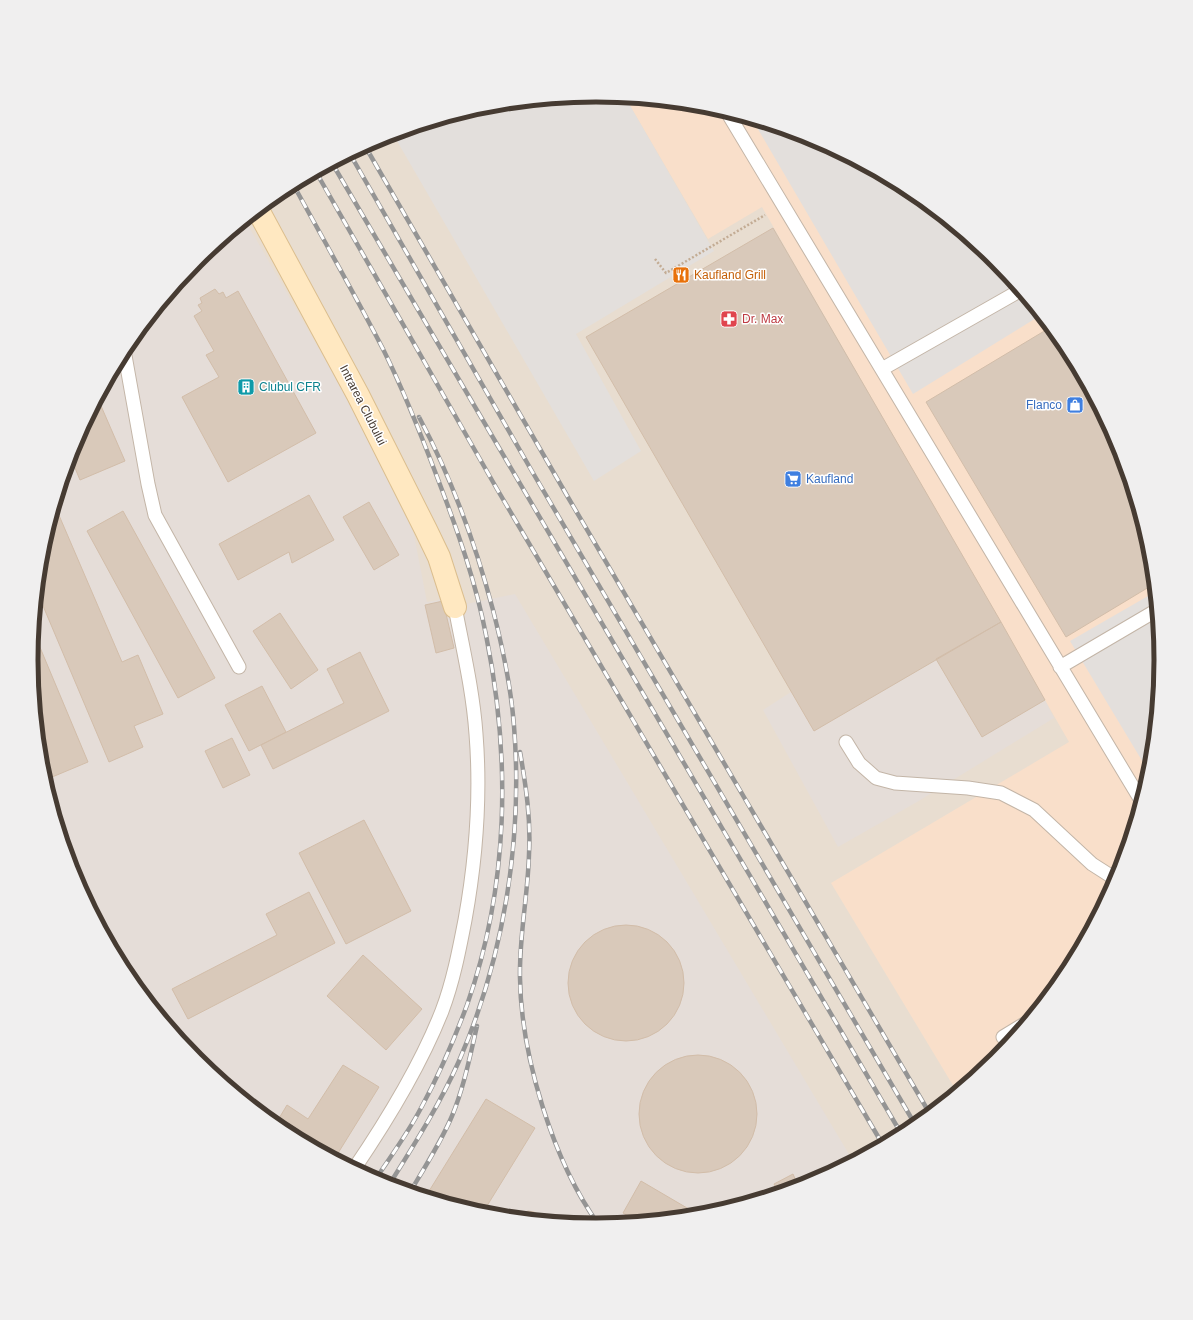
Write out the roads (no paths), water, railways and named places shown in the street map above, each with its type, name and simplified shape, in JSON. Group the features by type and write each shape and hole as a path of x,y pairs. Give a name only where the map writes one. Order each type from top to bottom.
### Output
{"street":[{"name":"Intrarea Clubului","path":"260,215 358,395 423,523 439,558 454,606"}],"lane":[{"path":"731,118 1138,796"},
{"path":"882,369 1016,292"},
{"path":"126,360 155,515 239,667"},
{"path":"357,1164 381,1130 408,1083 442,1010 456,968 471,885 478,807 476,733 465,658 454,606"},
{"path":"1060,666 1153,612"},
{"path":"846,742 859,763 876,778 895,783 968,788 1002,793 1034,810 1092,864 1111,876"},
{"path":"1003,1037 1014,1030"}],"railway":[{"path":"368,151 569,499 927,1109"},
{"path":"352,158 533,473 912,1120"},
{"path":"334,167 899,1129"},
{"path":"318,175 497,489 881,1141"},
{"path":"296,190 383,349 412,414 439,482 466,558 482,616 494,681 499,728 502,775 502,822 498,868 491,914 481,960 467,1005 434,1083 411,1126 379,1174"},
{"path":"392,1180 444,1093 475,1021 488,981 499,939 507,897 516,811 516,769 513,711 497,625 486,585 462,511 442,464 419,417"},
{"path":"520,752 529,816 528,869 520,962 522,1008 526,1040 533,1073 554,1139 567,1171 594,1218"},
{"path":"413,1187 438,1145 452,1116 463,1083 477,1026"}],"place":[{"name":"Kaufland Grill","path":"681,275"},
{"name":"Dr. Max","path":"729,319"},
{"name":"Clubul CFR","path":"246,387"},
{"name":"Flanco","path":"1075,405"},
{"name":"Kaufland","path":"793,479"}]}
